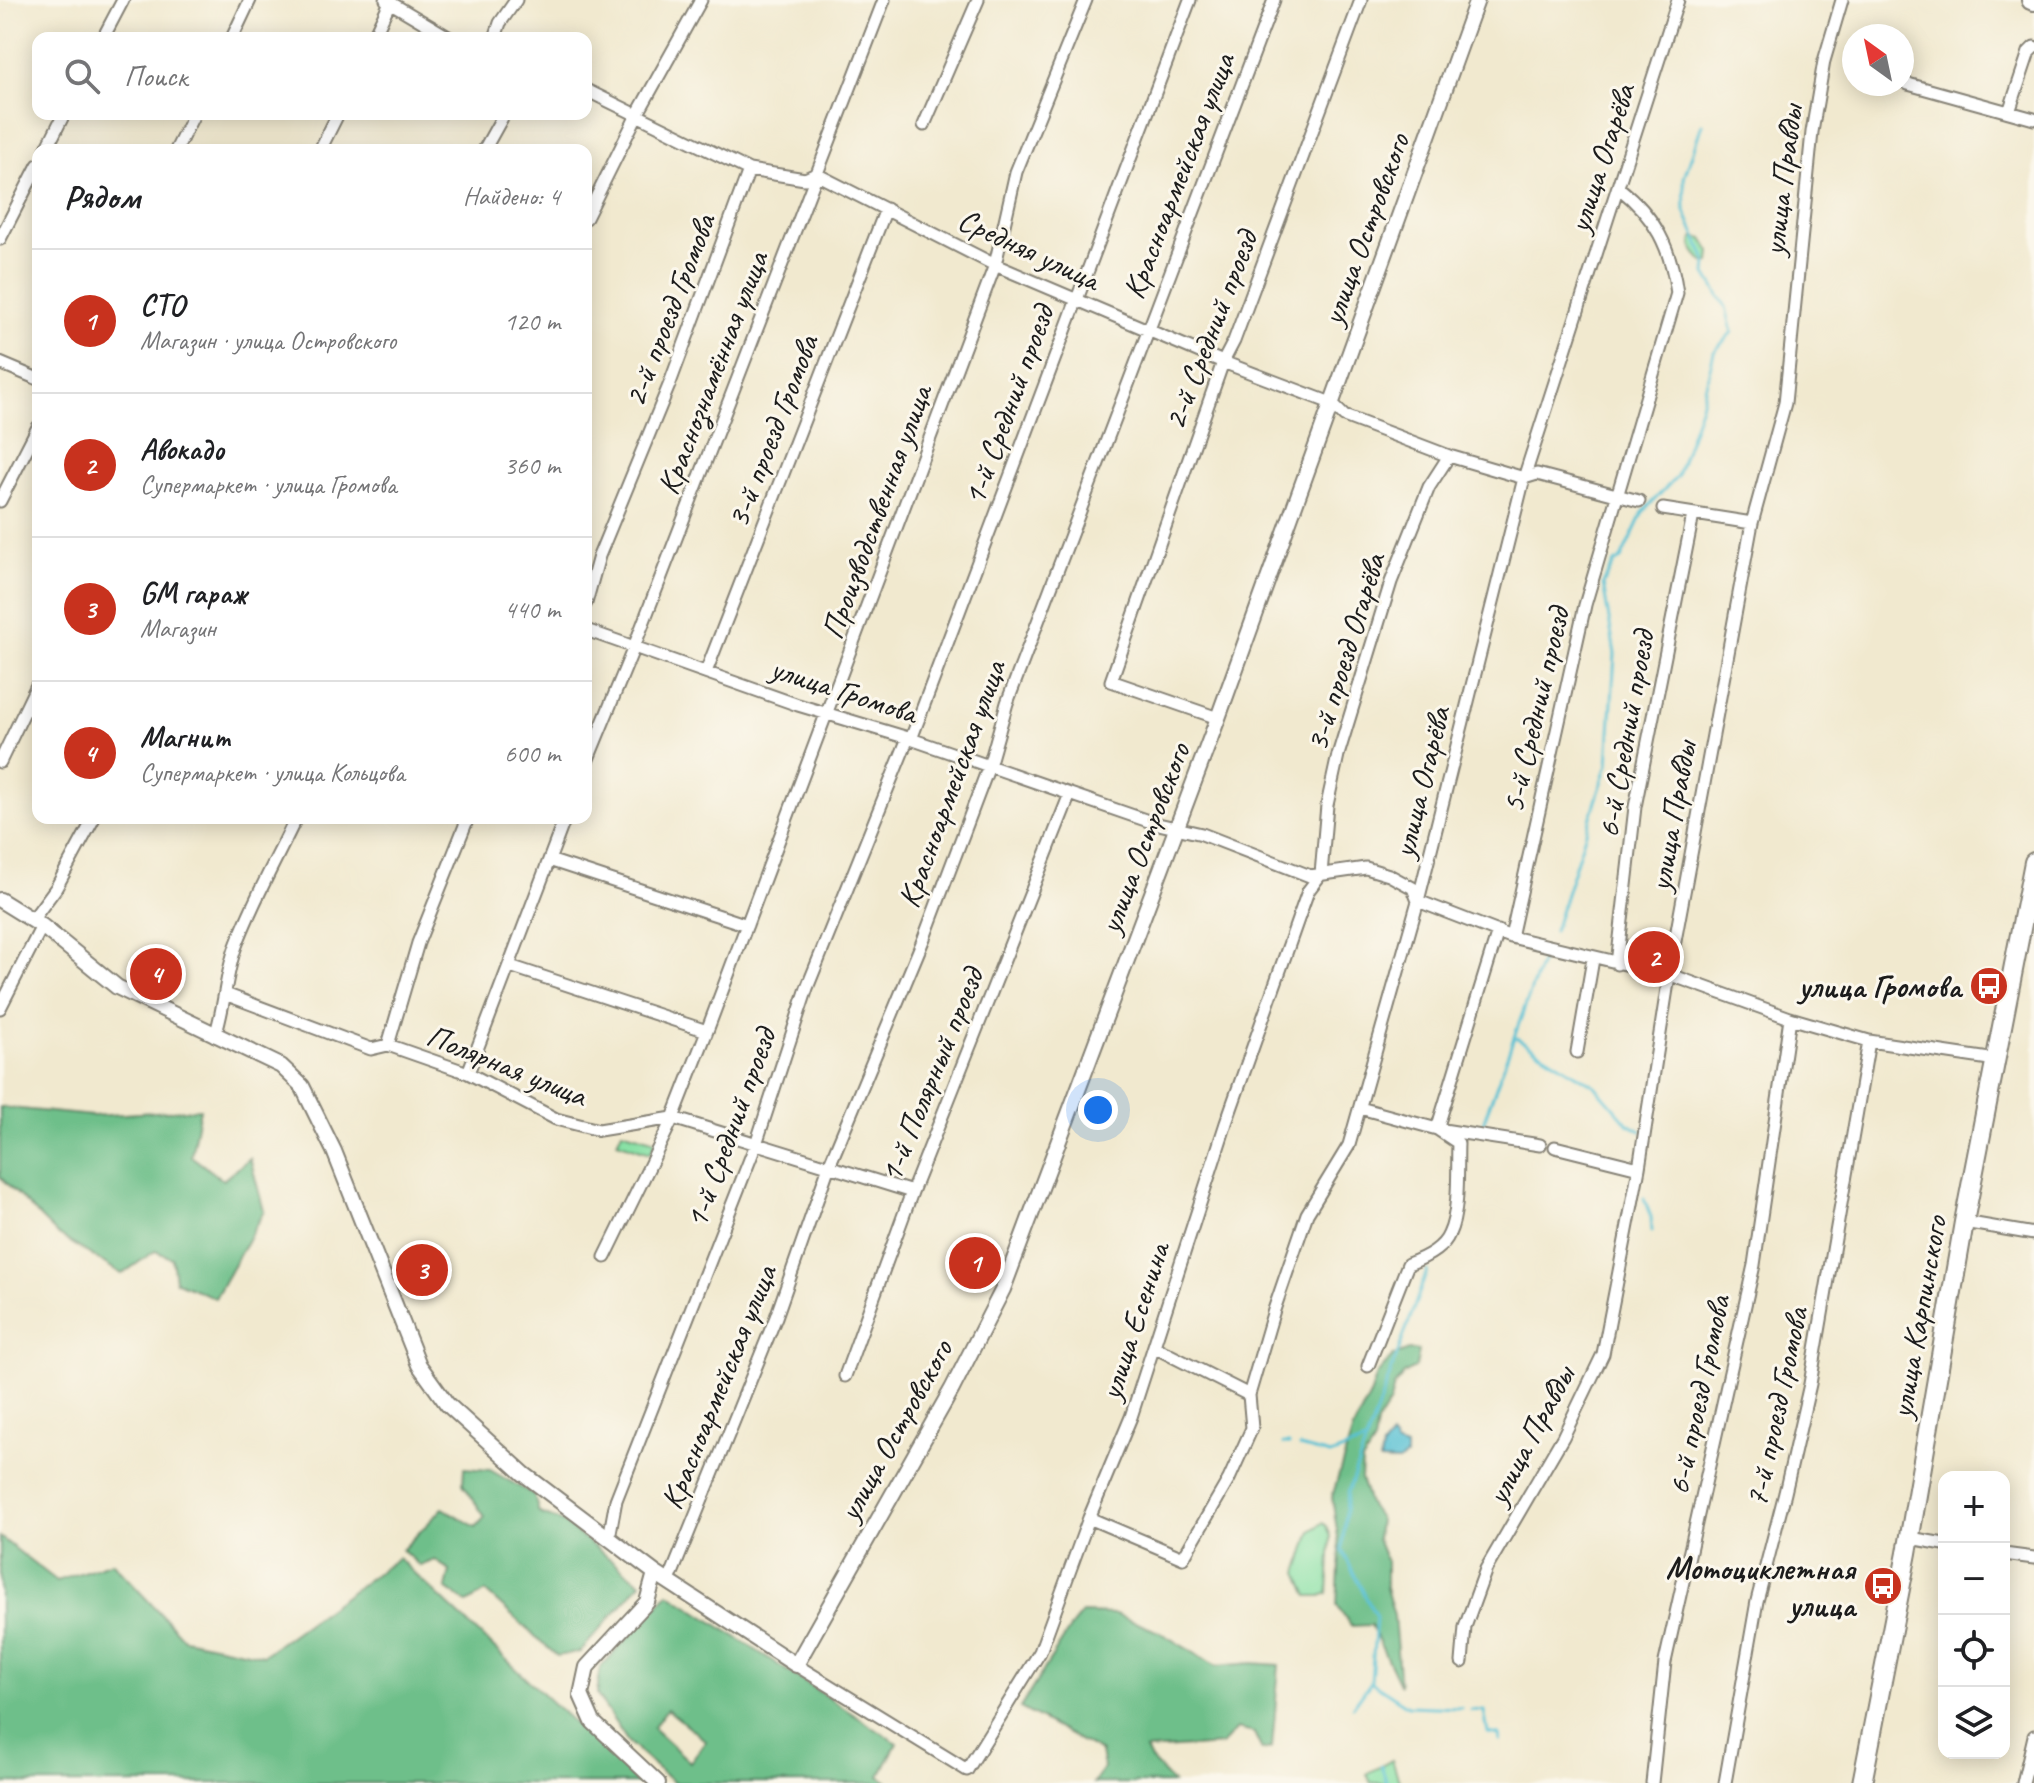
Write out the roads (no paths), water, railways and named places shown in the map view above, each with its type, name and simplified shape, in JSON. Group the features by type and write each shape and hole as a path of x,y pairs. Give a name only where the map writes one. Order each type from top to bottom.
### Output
{"main road":[{"name":"улица Карпинского","path":"1862,1783 1910,1538 1964,1222 2034,862"}],"street":[{"path":"106,32 123,0"},
{"path":"235,32 250,0"},
{"path":"376,32 389,0 440,32"},
{"path":"497,32 516,0"},
{"path":"592,206 637,115 701,0"},
{"name":"Краснознамённая улица","path":"592,749 884,0"},
{"path":"924,125 978,0"},
{"name":"Производственная улица","path":"605,1257 673,1118 707,1031 995,265 1016,172 1086,0"},
{"name":"1-й Средний проезд","path":"609,1538 616,1500 756,1144 807,988 910,738 1190,0"},
{"name":"Красноармейская улица","path":"669,1581 776,1317 829,1166 907,981 989,766 1007,703 1274,0"},
{"name":"2-й Средний проезд","path":"1218,718 1111,681 1223,362 1234,341 1361,0"},
{"name":"улица Островского","path":"796,1665 952,1389 1003,1289 1177,830 1477,0"},
{"name":"улица Огарёва","path":"1089,1518 1183,1558 1229,1479 1252,1428 1249,1395 1274,1310 1307,1214 1349,1145 1418,901 1524,478 1678,0"},
{"name":"улица Правды","path":"1462,1662 1465,1627 1486,1569 1563,1437 1603,1354 1639,1168 1752,523 1785,403 1812,132 1824,61 1842,0"},
{"path":"2009,112 2029,52 2034,47"},
{"path":"1914,86 2034,119"},
{"name":"Средняя улица","path":"592,93 749,170 805,179 816,174 995,265 1223,362 1331,403 1344,416 1449,456 1524,478 1537,474 1639,501"},
{"path":"49,144 61,120"},
{"path":"179,144 191,120"},
{"path":"323,144 335,120"},
{"path":"487,144 501,120"},
{"name":"2-й проезд Громова","path":"592,581 599,556 670,383 749,170"},
{"path":"0,239 32,177"},
{"name":"5-й Средний проезд","path":"1511,937 1585,605 1677,293 1668,250 1641,205 1619,188"},
{"name":"3-й проезд Громова","path":"706,672 886,209"},
{"path":"0,363 32,376"},
{"path":"0,501 32,439"},
{"name":"3-й проезд Огарёва","path":"1321,874 1327,805 1338,755 1391,582 1429,487 1449,456"},
{"path":"1663,509 1752,523"},
{"name":"6-й Средний проезд","path":"1617,964 1635,807 1693,515"},
{"name":"улица Громова","path":"592,632 798,705 910,738 1177,830 1202,834 1310,876 1353,868 1378,871 1413,888 1418,901 1511,937 1593,959 1671,975 1790,1018 1869,1041 1996,1060"},
{"path":"0,762 32,695"},
{"name":"1-й Полярный проезд","path":"845,1376 912,1192 1070,794"},
{"path":"0,1008 37,923 91,824"},
{"path":"215,1036 225,994 225,980 236,946 293,824"},
{"path":"388,1045 418,943 466,824"},
{"path":"468,1073 563,824"},
{"path":"549,860 747,925"},
{"name":"улица Есенина","path":"796,1665 967,1770 1040,1652 1156,1348 1231,1109 1308,891 1321,874"},
{"path":"0,900 37,923 117,987 281,1066 302,1086 334,1151 421,1368 447,1404 524,1474 655,1573 796,1665"},
{"path":"1437,1129 1498,931"},
{"path":"1577,1052 1593,959"},
{"path":"510,966 707,1031"},
{"name":"Полярная улица","path":"225,994 371,1049 388,1045 468,1073 556,1119 599,1130 673,1118 912,1192"},
{"name":"6-й проезд Громова","path":"1652,1783 1665,1662 1754,1265 1790,1018"},
{"name":"7-й проезд Громова","path":"1725,1783 1757,1601 1810,1384 1869,1041"},
{"path":"1360,1108 1437,1129 1540,1145"},
{"path":"1368,1366 1408,1264 1425,1258 1449,1236 1454,1213 1458,1143 1437,1129"},
{"path":"1555,1147 1639,1168"},
{"path":"1964,1222 2034,1234"},
{"path":"1156,1348 1249,1395"},
{"path":"1910,1538 1938,1543"},
{"path":"2010,1555 2034,1558"},
{"path":"655,1573 647,1602 587,1667 581,1695 593,1722 658,1783"},
{"path":"2023,1783 2034,1736"}],"water":[{"path":"1391,1437 1397,1445 1406,1448 1406,1457 1398,1462 1380,1461 1382,1448"}],"waterway":[{"path":"1554,931 1608,764 1615,654 1603,584 1614,563 1621,559 1643,512 1677,476 1701,405 1714,352 1732,332 1726,307 1706,274 1707,263 1685,211 1684,178 1702,124"},
{"path":"1483,1123 1543,957"},
{"path":"1517,1038 1595,1086 1628,1124 1641,1131"},
{"path":"1644,1199 1651,1217 1652,1231"},
{"path":"1427,1271 1348,1492 1342,1550 1376,1617 1371,1682 1408,1706 1461,1708"},
{"path":"1300,1447 1330,1455 1365,1442"},
{"path":"1283,1444 1289,1444"},
{"path":"1353,1707 1371,1682"},
{"path":"1471,1710 1484,1711 1488,1733 1499,1735 1500,1741"},
{"path":"1381,1766 1387,1783"}],"place":[{"name":"Авокадо","path":"1654,957"},
{"name":"Магнит","path":"156,974"},
{"name":"улица Громова","path":"1989,986"},
{"name":"СТО","path":"975,1263"},
{"name":"GM гараж","path":"422,1270"},
{"name":"Мотоциклетная улица","path":"1883,1586"}]}
